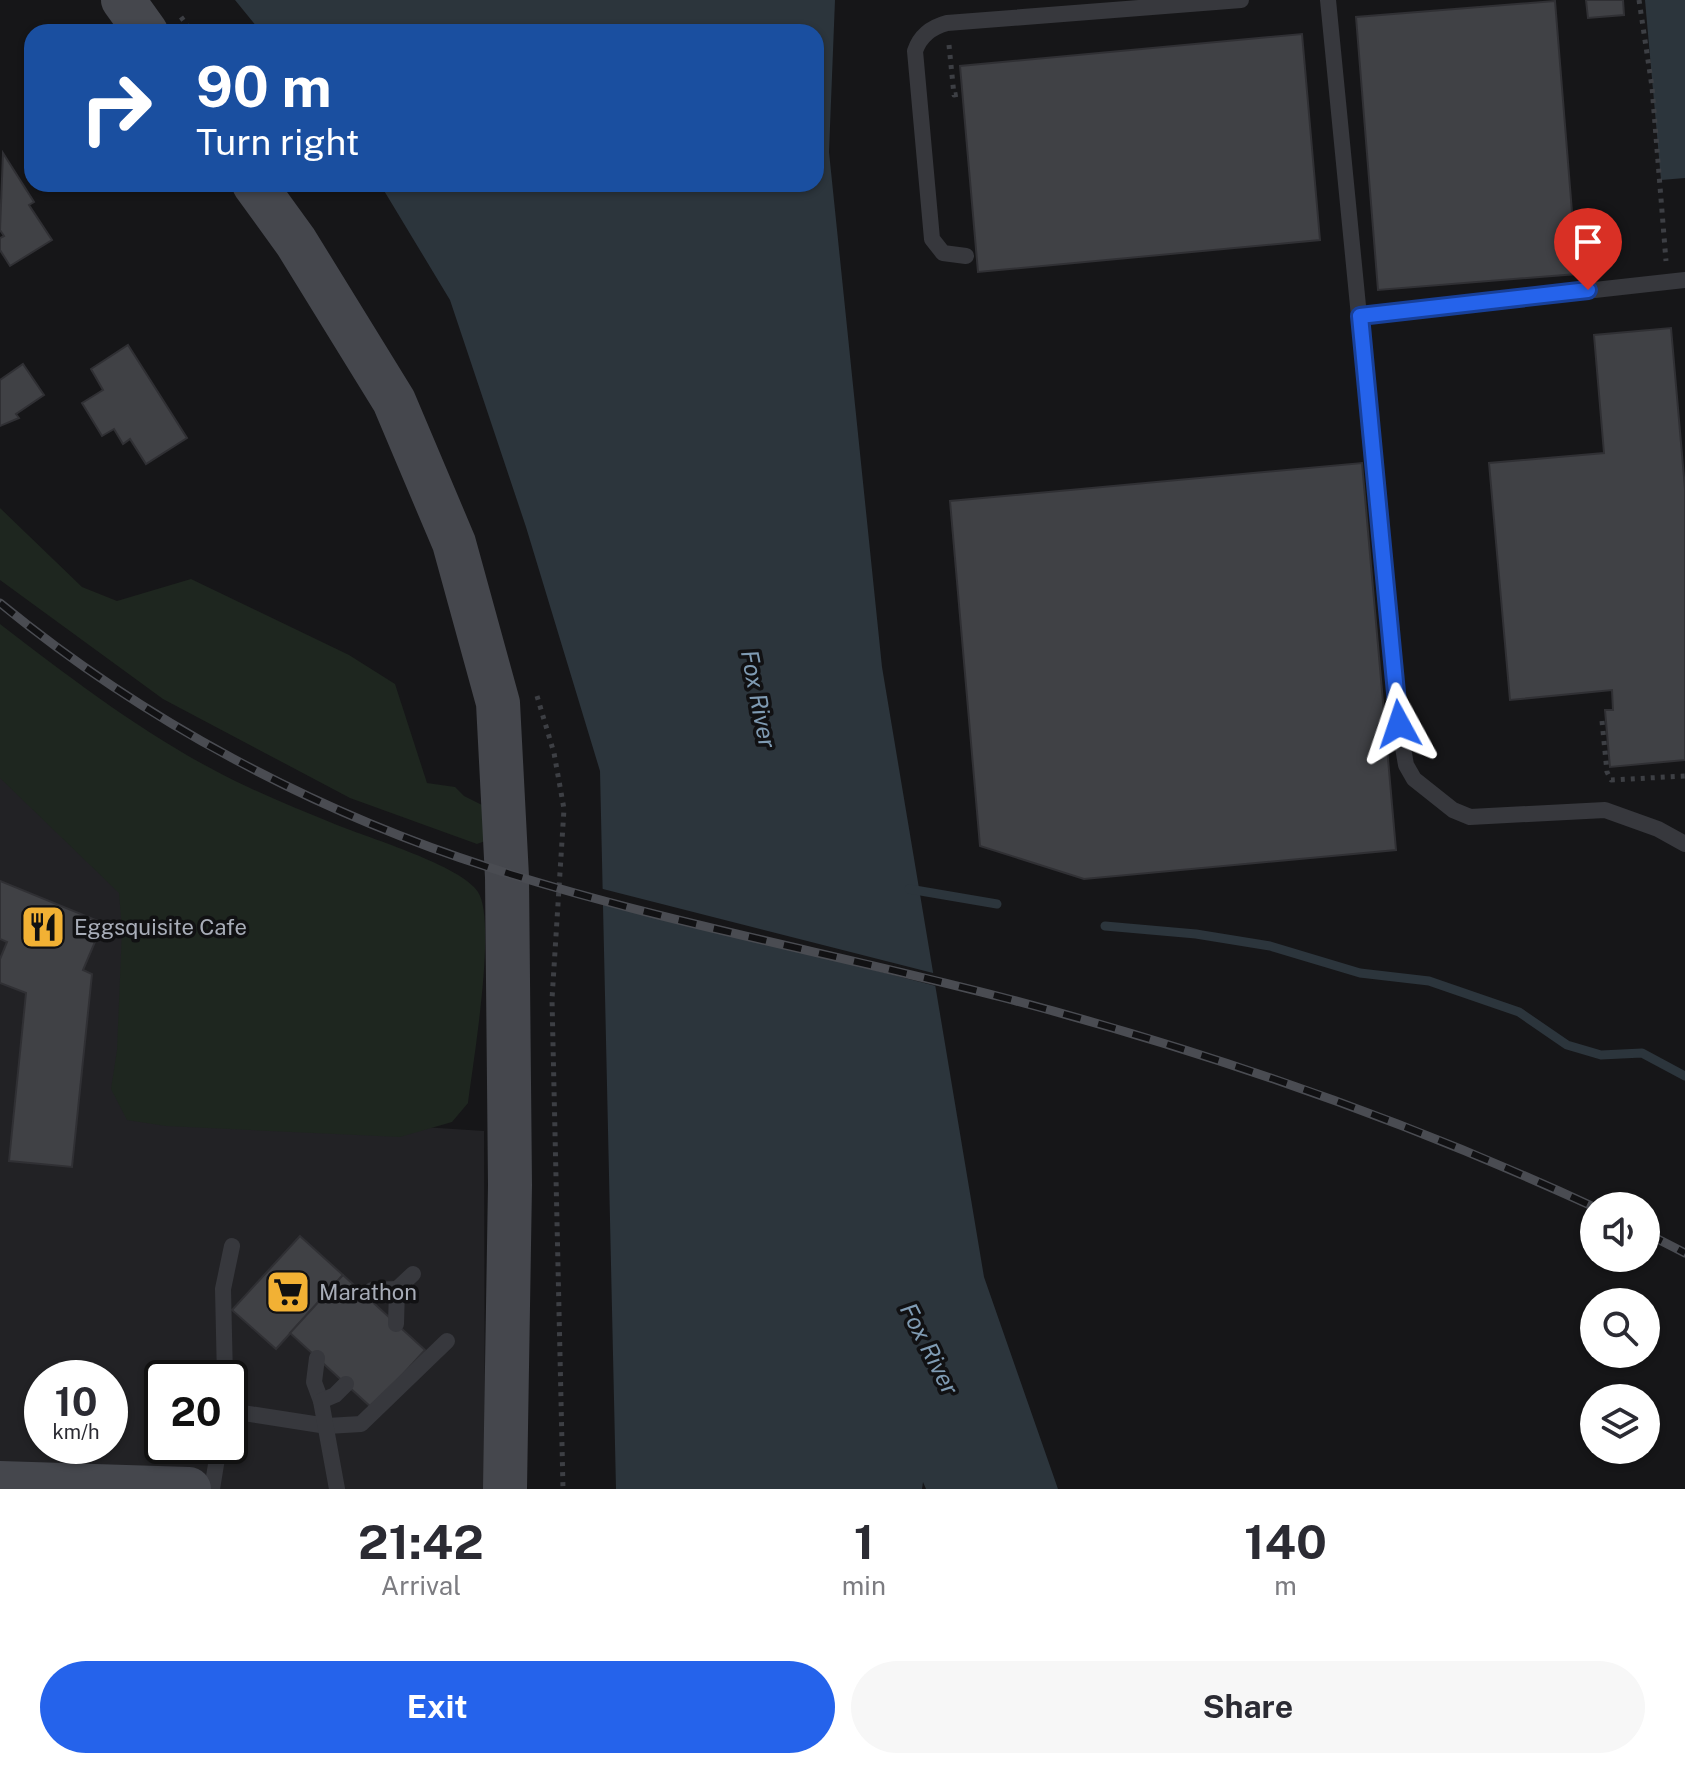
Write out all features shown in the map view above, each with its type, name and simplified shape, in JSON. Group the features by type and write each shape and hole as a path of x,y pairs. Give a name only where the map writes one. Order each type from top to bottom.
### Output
{"street":[{"path":"123,0 140,24"},
{"path":"260,192 296,242 394,401 454,543 498,703 507,877 510,1185 505,1489 479,1489"},
{"path":"0,1483 189,1489"}],"lane":[{"path":"966,256 943,253 932,239 915,51 924,35 935,26 947,23 1241,0"},
{"path":"1328,0 1399,724 1406,765 1414,779 1437,801 1470,817 1605,810 1658,829 1685,844"},
{"path":"1360,316 1685,280"},
{"path":"225,1360 223,1289 232,1246"},
{"path":"366,1296 372,1290 397,1289 413,1274"},
{"path":"396,1324 397,1289"},
{"path":"248,1414 327,1426 361,1424 447,1341"},
{"path":"317,1358 314,1382 327,1426 337,1489"},
{"path":"321,1401 335,1395 346,1384"},
{"path":"212,1489 216,1464"}],"path":[{"path":"1639,0 1652,87 1666,262"},
{"path":"948,32 954,95 960,94"},
{"path":"1602,721 1607,772 1611,780 1685,776"}],"shaded area":[{"path":"0,508 82,587 117,601 191,579 349,655 395,684 427,783 455,787 464,796 488,808 491,839 477,844 350,798 163,699 0,580"},
{"path":"0,624 89,691 215,771 270,797 435,863 469,882 478,892 483,908 485,961 468,1103 452,1122 400,1137 166,1126 127,1120 111,1089 117,1050 122,930 119,893 0,778"},
{"path":"0,744 151,894 133,1108 484,1131 485,1489 0,1489"}],"water":[{"name":"Fox River","path":"235,0 835,0 829,152 882,667 984,1277 1058,1489 926,1489 923,1482 922,1489 616,1489 600,771 526,527 450,300 385,192 824,192 824,24 254,24"},
{"path":"1645,0 1685,0 1685,178 1661,180"}],"pier":[{"path":"599,888 937,974 940,987 599,900"}],"building":[{"path":"1586,0 1623,0 1624,15 1588,18"},
{"path":"1555,1 1577,274 1378,290 1356,17"},
{"path":"1302,34 1320,240 978,272 960,66"},
{"path":"3,153 24,186 24,192 28,192 34,202 29,205 52,240 10,266 0,250 0,238 4,236 0,230"},
{"path":"1671,328 1685,489 1685,760 1610,767 1605,710 1613,710 1612,690 1510,700 1489,463 1604,453 1594,335"},
{"path":"128,345 187,438 146,464 130,439 123,444 114,429 102,436 82,403 103,390 91,369"},
{"path":"23,364 44,395 16,414 19,418 0,426 0,380"},
{"path":"1362,463 1396,850 1084,879 980,846 950,501"},
{"path":"0,881 103,923 83,970 92,974 72,1167 9,1161 26,993 0,983 0,959 7,942 0,939"},
{"name":"Marathon","path":"300,1236 343,1275 276,1349 232,1310"},
{"name":"Marathon","path":"343,1275 425,1350 372,1408 290,1333"}],"waterway":[{"path":"909,889 997,904"},
{"path":"1105,926 1196,934 1270,946 1360,973 1429,981 1519,1012 1567,1045 1601,1055 1642,1053 1685,1076"}],"railway":[{"path":"0,603 55,646 172,724 295,790 425,845 491,868 617,904 1001,997 1153,1040 1376,1116 1580,1201"},
{"path":"1660,1240 1685,1253"}],"place":[{"name":"Eggsquisite Cafe","path":"43,927"},
{"name":"Marathon","path":"288,1292"}],"route":[{"path":"1399,724 1360,316 1588,290"}]}
